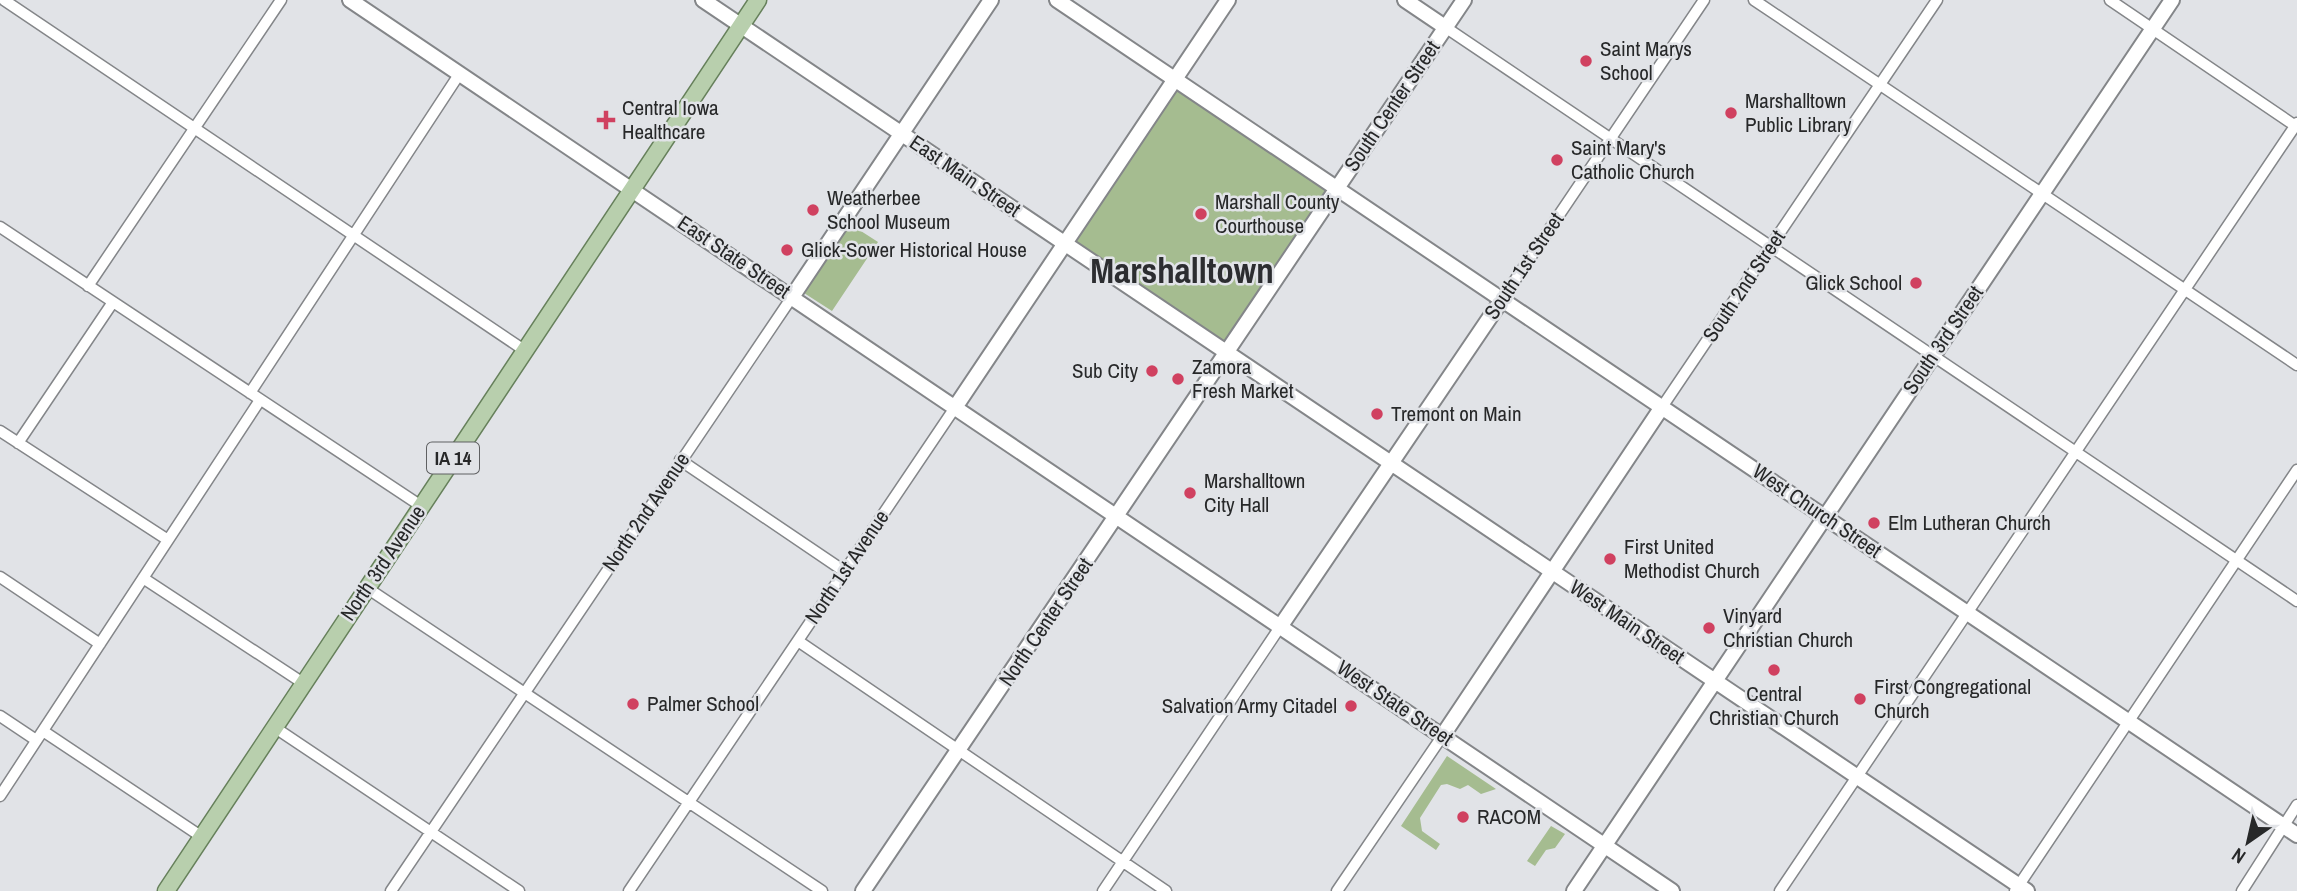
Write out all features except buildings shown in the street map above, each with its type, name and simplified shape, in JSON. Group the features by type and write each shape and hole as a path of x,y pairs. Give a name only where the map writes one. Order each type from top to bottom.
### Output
{"main road":[{"name":"IA 14","path":"741,25 758,0"},
{"name":"North 3rd Avenue","path":"166,891 741,25"}],"street":[{"path":"4,0 524,350"},
{"path":"88,286 281,0"},
{"name":"East State Street","path":"350,0 631,187 1116,517"},
{"name":"East Main Street","path":"703,0 1227,352"},
{"name":"North 2nd Avenue","path":"391,891 991,0"},
{"name":"West Church Street","path":"1057,0 2297,835"},
{"name":"North 1st Avenue","path":"629,891 1228,0"},
{"path":"1405,0 2297,601"},
{"name":"South Center Street","path":"1227,352 1464,0"},
{"name":"South 1st Street","path":"1280,627 1704,0"},
{"path":"1754,0 2297,365"},
{"name":"South 2nd Street","path":"1443,735 1937,0"},
{"path":"1780,891 2296,125 2110,0"},
{"name":"South 3rd Street","path":"1574,891 2172,0"},
{"path":"250,393 460,73"},
{"path":"0,227 421,506"},
{"path":"18,443 113,302"},
{"name":"West Main Street","path":"1227,352 1857,775 2020,889"},
{"name":"North Center Street","path":"863,891 1227,352"},
{"path":"0,796 260,400"},
{"path":"0,431 168,540"},
{"path":"681,460 844,571"},
{"path":"2020,889 2297,470"},
{"name":"West State Street","path":"1116,517 1672,891"},
{"path":"0,577 100,644"},
{"path":"143,578 303,683"},
{"path":"367,588 822,891"},
{"path":"1104,891 1280,627"},
{"path":"798,641 1166,891"},
{"path":"0,716 36,740"},
{"path":"274,727 519,891"},
{"path":"43,731 202,837"},
{"path":"1337,891 1443,735"},
{"path":"2242,891 2297,805"}],"green space":[{"path":"1175,79 1338,187 1227,352 1064,243"},
{"path":"850,224 878,242 832,311 804,293"},
{"path":"1447,756 1496,789 1481,794 1468,785 1460,789 1447,784 1441,785 1420,818 1422,831 1440,844 1436,850 1401,826"},
{"path":"1551,826 1565,834 1555,848 1546,850 1535,866 1527,861"}],"place":[{"name":"Saint Marys School","path":"1586,61"},
{"name":"Marshalltown Public Library","path":"1731,113"},
{"name":"Central Iowa Healthcare","path":"606,120"},
{"name":"Saint Mary's Catholic Church","path":"1557,160"},
{"name":"Weatherbee School Museum","path":"813,210"},
{"name":"Marshall County Courthouse","path":"1201,214"},
{"name":"Glick-Sower Historical House","path":"787,250"},
{"name":"Glick School","path":"1916,283"},
{"name":"Sub City","path":"1152,371"},
{"name":"Zamora Fresh Market","path":"1178,379"},
{"name":"Tremont on Main","path":"1377,414"},
{"name":"Marshalltown City Hall","path":"1190,493"},
{"name":"Elm Lutheran Church","path":"1874,523"},
{"name":"First United Methodist Church","path":"1610,559"},
{"name":"Vinyard Christian Church","path":"1709,628"},
{"name":"Central Christian Church","path":"1774,670"},
{"name":"First Congregational Church","path":"1860,699"},
{"name":"Palmer School","path":"633,704"},
{"name":"Salvation Army Citadel","path":"1351,706"},
{"name":"RACOM","path":"1463,817"}],"district":[{"name":"Marshalltown","path":"1182,271"}]}
